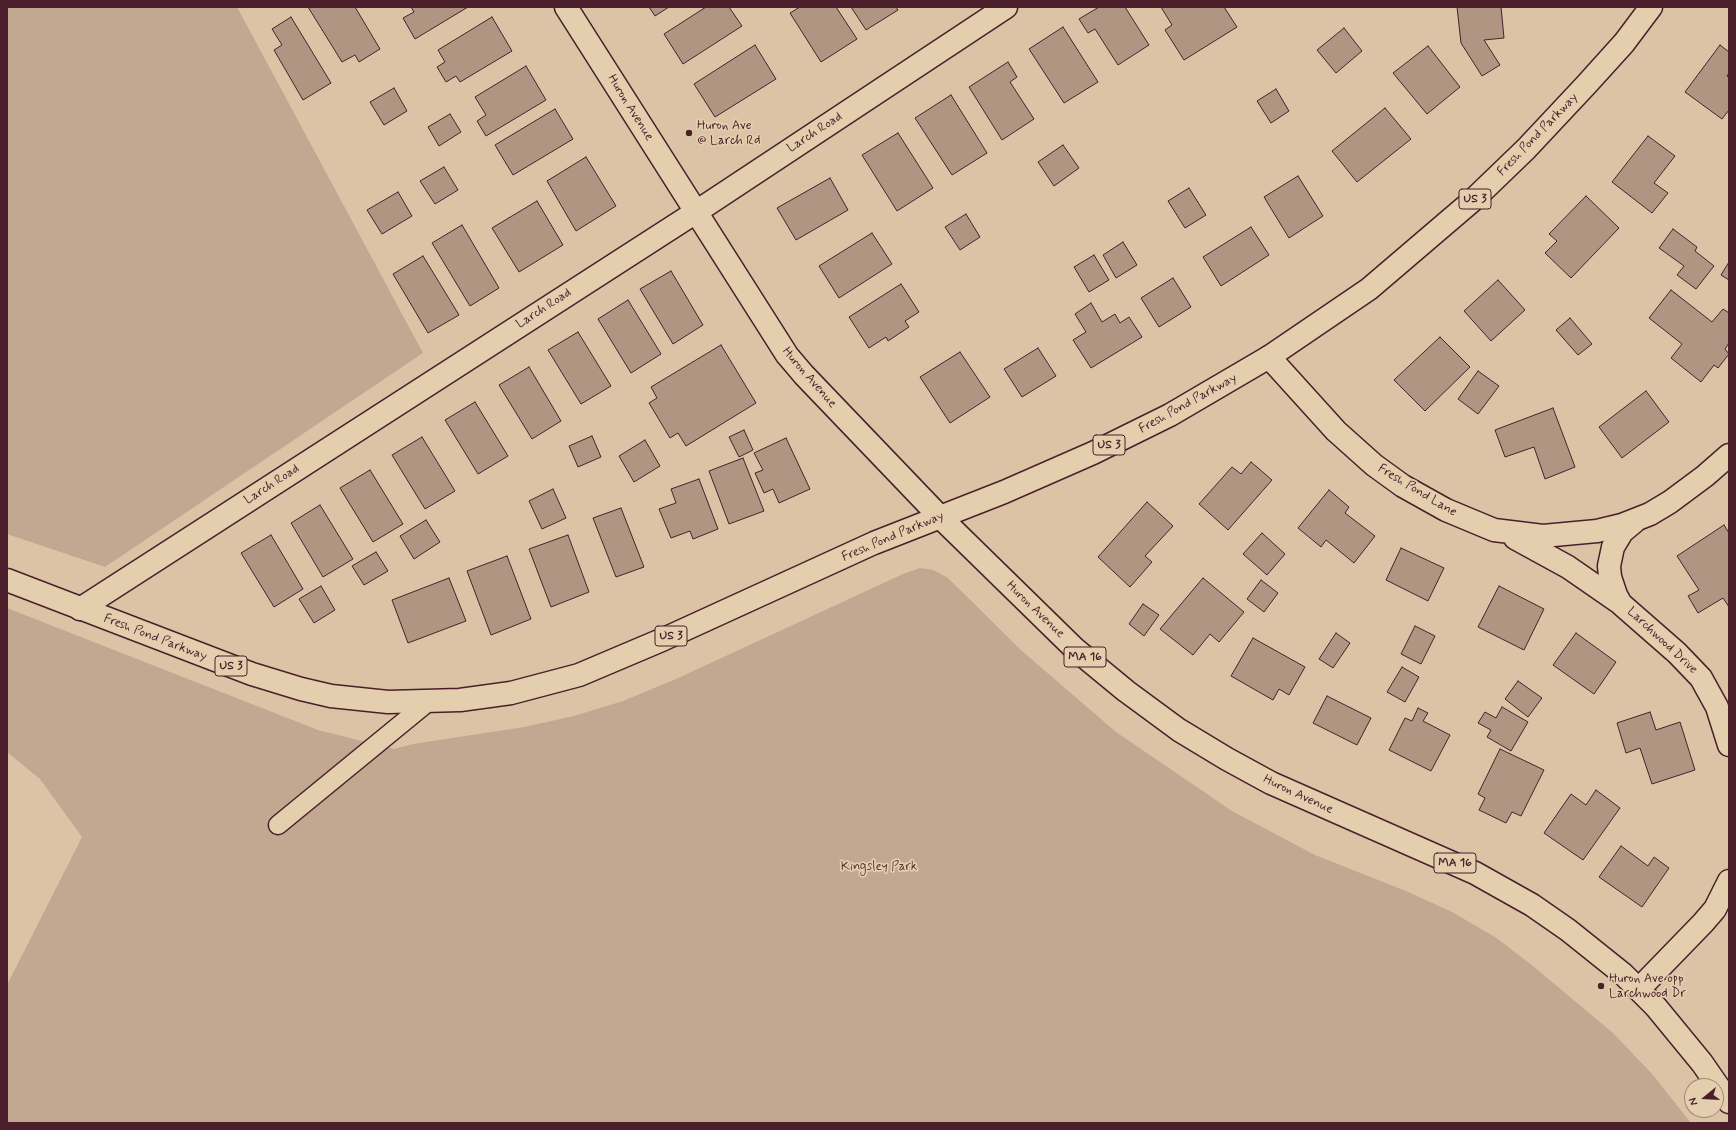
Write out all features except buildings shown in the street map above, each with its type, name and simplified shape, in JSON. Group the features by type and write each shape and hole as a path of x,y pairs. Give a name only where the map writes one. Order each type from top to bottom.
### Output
{"main road":[{"name":"Huron Avenue","path":"566,7 787,355 804,375 940,516 1075,649 1126,691 1179,730 1227,759 1272,782 1431,852 1494,883 1532,905 1609,961 1639,989 1687,1043 1729,1102"},
{"name":"Larch Road","path":"80,609 696,212 1006,7"},
{"name":"Fresh Pond Parkway","path":"7,580 252,674 301,689 356,699 388,702 466,700 511,693 550,684 592,671 874,543 1043,475 1125,438 1192,403 1269,357 1369,289 1472,201 1526,149 1591,80 1624,43 1651,7"},
{"name":"Fresh Pond Lane","path":"1269,357 1336,431 1374,465 1432,503 1494,530 1530,535 1572,535 1610,529 1634,521 1664,506 1691,487 1729,455"},
{"name":"Larchwood Drive","path":"1621,604 1612,586 1609,566 1615,544 1622,532 1634,521"},
{"name":"Larchwood Drive","path":"1494,530 1529,545 1556,559 1593,583 1621,604 1677,653 1701,678 1717,707 1729,745"},
{"path":"1639,989 1703,924 1715,909 1729,881"}],"lane":[{"path":"278,825 428,702"}],"green space":[{"path":"7,7 237,7 423,353 105,567 7,534"},
{"name":"Kingsley Park","path":"920,568 933,570 948,578 1022,651 1116,732 1232,811 1315,855 1406,891 1452,912 1495,937 1533,966 1613,1033 1653,1075 1684,1114 1684,1118 1687,1118 1691,1123 7,1123 7,985 82,837 40,779 7,752 7,608 318,730 394,749 413,744 524,727 574,716 623,701 676,679 903,574"}],"place":[{"name":"Huron Ave @ Larch Rd","path":"689,133"},
{"name":"Huron Ave opp Larchwood Dr","path":"1601,986"}]}
